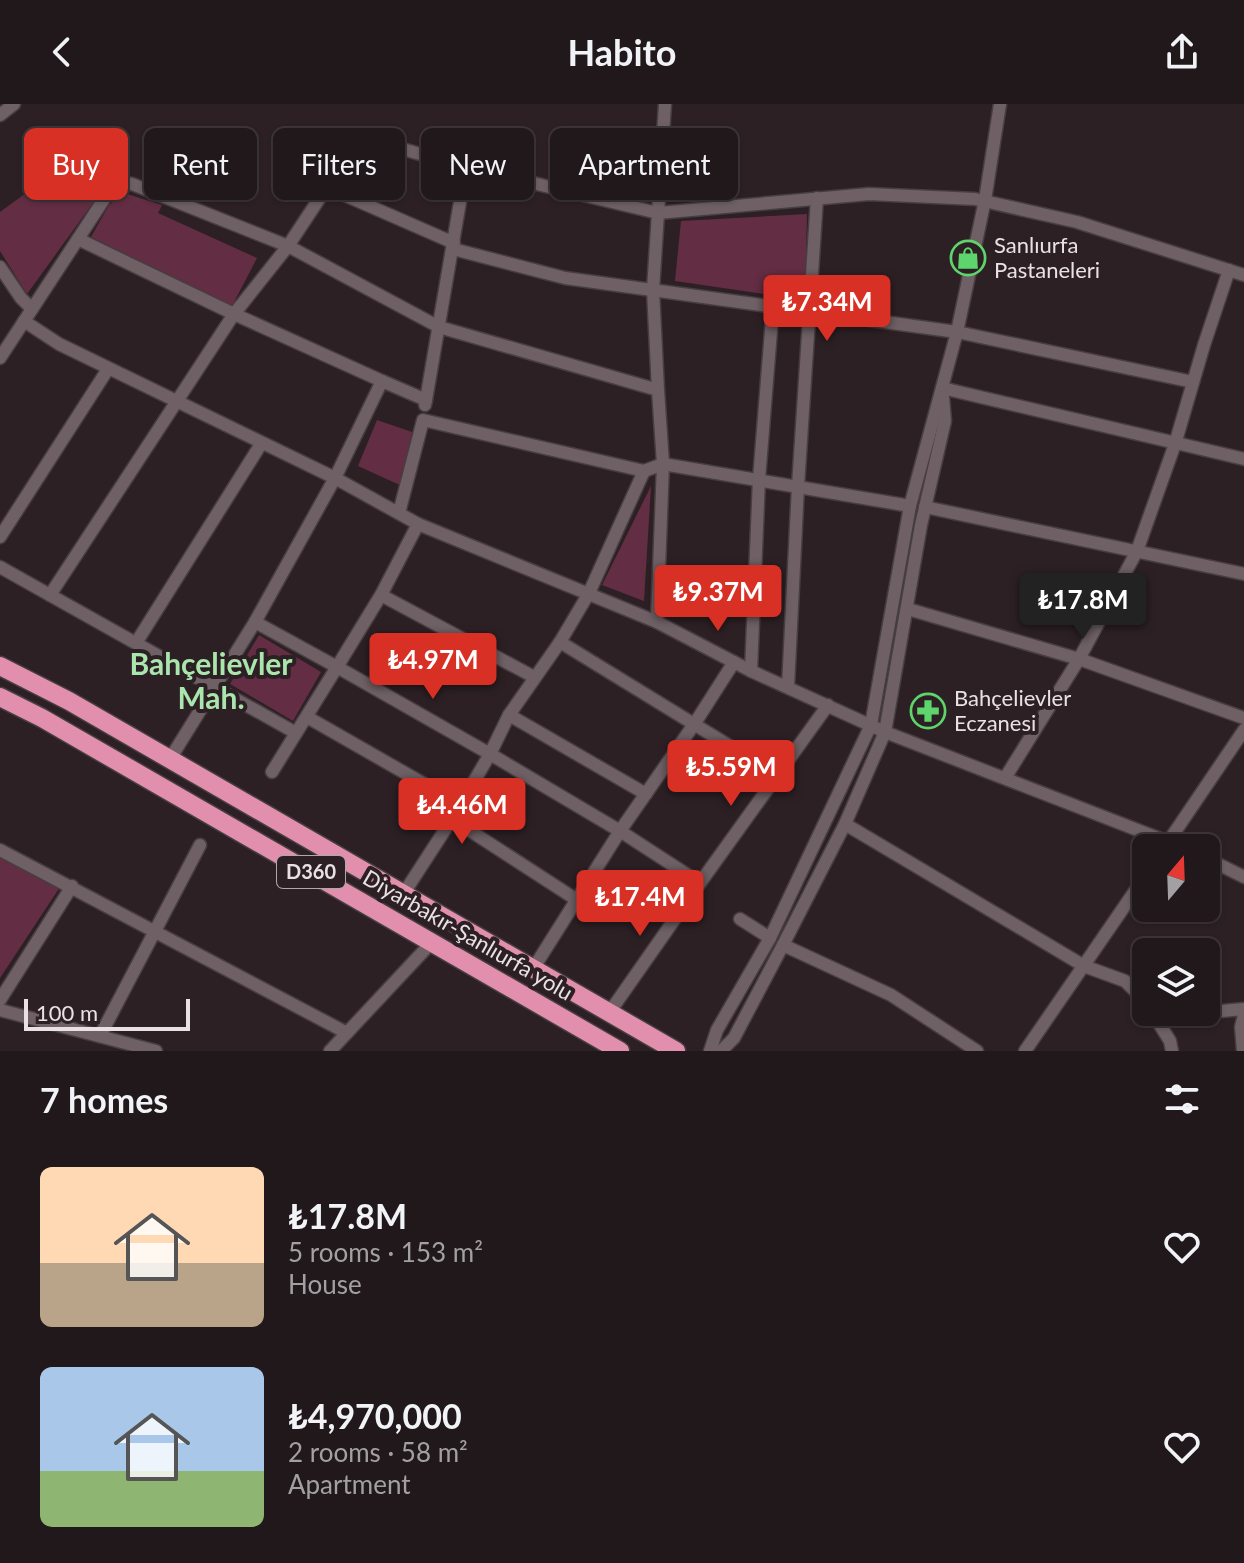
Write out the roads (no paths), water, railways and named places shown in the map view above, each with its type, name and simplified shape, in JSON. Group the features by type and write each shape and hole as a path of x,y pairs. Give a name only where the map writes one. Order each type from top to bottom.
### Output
{"highway":[{"name":"Diyarbakır-Şanlıurfa yolu","path":"0,666 69,701 676,1051"},
{"name":"Diyarbakır-Şanlıurfa yolu","path":"0,697 433,941 620,1051"}],"street":[{"path":"0,115 14,104"},
{"path":"657,622 663,464 653,290 665,104"},
{"path":"710,1051 717,1030 770,938 871,725 910,506 957,332 985,200 1000,104"},
{"path":"0,358 118,182 132,184 288,246 439,327 658,390"},
{"path":"534,183 658,213 869,194 985,200 1077,222 1244,275"},
{"path":"788,687 817,198"},
{"path":"50,595 234,314 288,246 318,200"},
{"path":"354,200 453,246 565,278 957,332 1193,382"},
{"path":"399,513 423,420 461,200"},
{"path":"78,239 234,314 426,400"},
{"path":"0,267 32,309"},
{"path":"1005,778 1079,659 1137,551 1175,444 1229,270"},
{"path":"751,671 759,479 773,306"},
{"path":"24,321 59,344 335,478 418,524 657,622 751,671 885,732 1142,834"},
{"path":"0,537 108,369"},
{"path":"170,759 255,622 335,478 382,381"},
{"path":"942,388 1244,459"},
{"path":"721,1051 734,1038 783,945 845,824 885,732 925,507 945,421 942,388"},
{"path":"423,420 644,471 663,464 910,506"},
{"path":"136,643 261,444"},
{"path":"404,893 461,805 509,715 560,642 589,593 644,471"},
{"path":"925,507 1244,574"},
{"path":"272,772 381,595 418,524"},
{"path":"0,567 296,733"},
{"path":"381,595 534,677"},
{"path":"908,609 1079,659 1244,718"},
{"path":"255,622 490,754 620,831 700,883"},
{"path":"560,642 777,775"},
{"path":"533,969 620,831 734,662"},
{"path":"609,1013 828,705"},
{"path":"509,715 646,794"},
{"path":"307,717 461,805"},
{"path":"1174,834 1244,730"},
{"path":"452,819 577,900"},
{"path":"845,824 1084,966 1125,981 1132,988"},
{"path":"100,1036 200,845"},
{"path":"0,850 347,1033"},
{"path":"1220,865 1244,877"},
{"path":"0,1000 72,886"},
{"path":"1025,1051 1132,896"},
{"path":"740,919 770,938"},
{"path":"330,1051 433,941"},
{"path":"783,945 891,995 977,1051"},
{"path":"0,1010 156,1051"},
{"path":"1220,1013 1244,1012 1241,1027 1243,1051"},
{"path":"1161,1026 1172,1051"}],"place":[{"name":"Sanlıurfa Pastaneleri","path":"968,258"},
{"name":"Bahçelievler Eczanesi","path":"928,711"}],"district":[{"name":"Bahçelievler Mah.","path":"211,682"}]}
